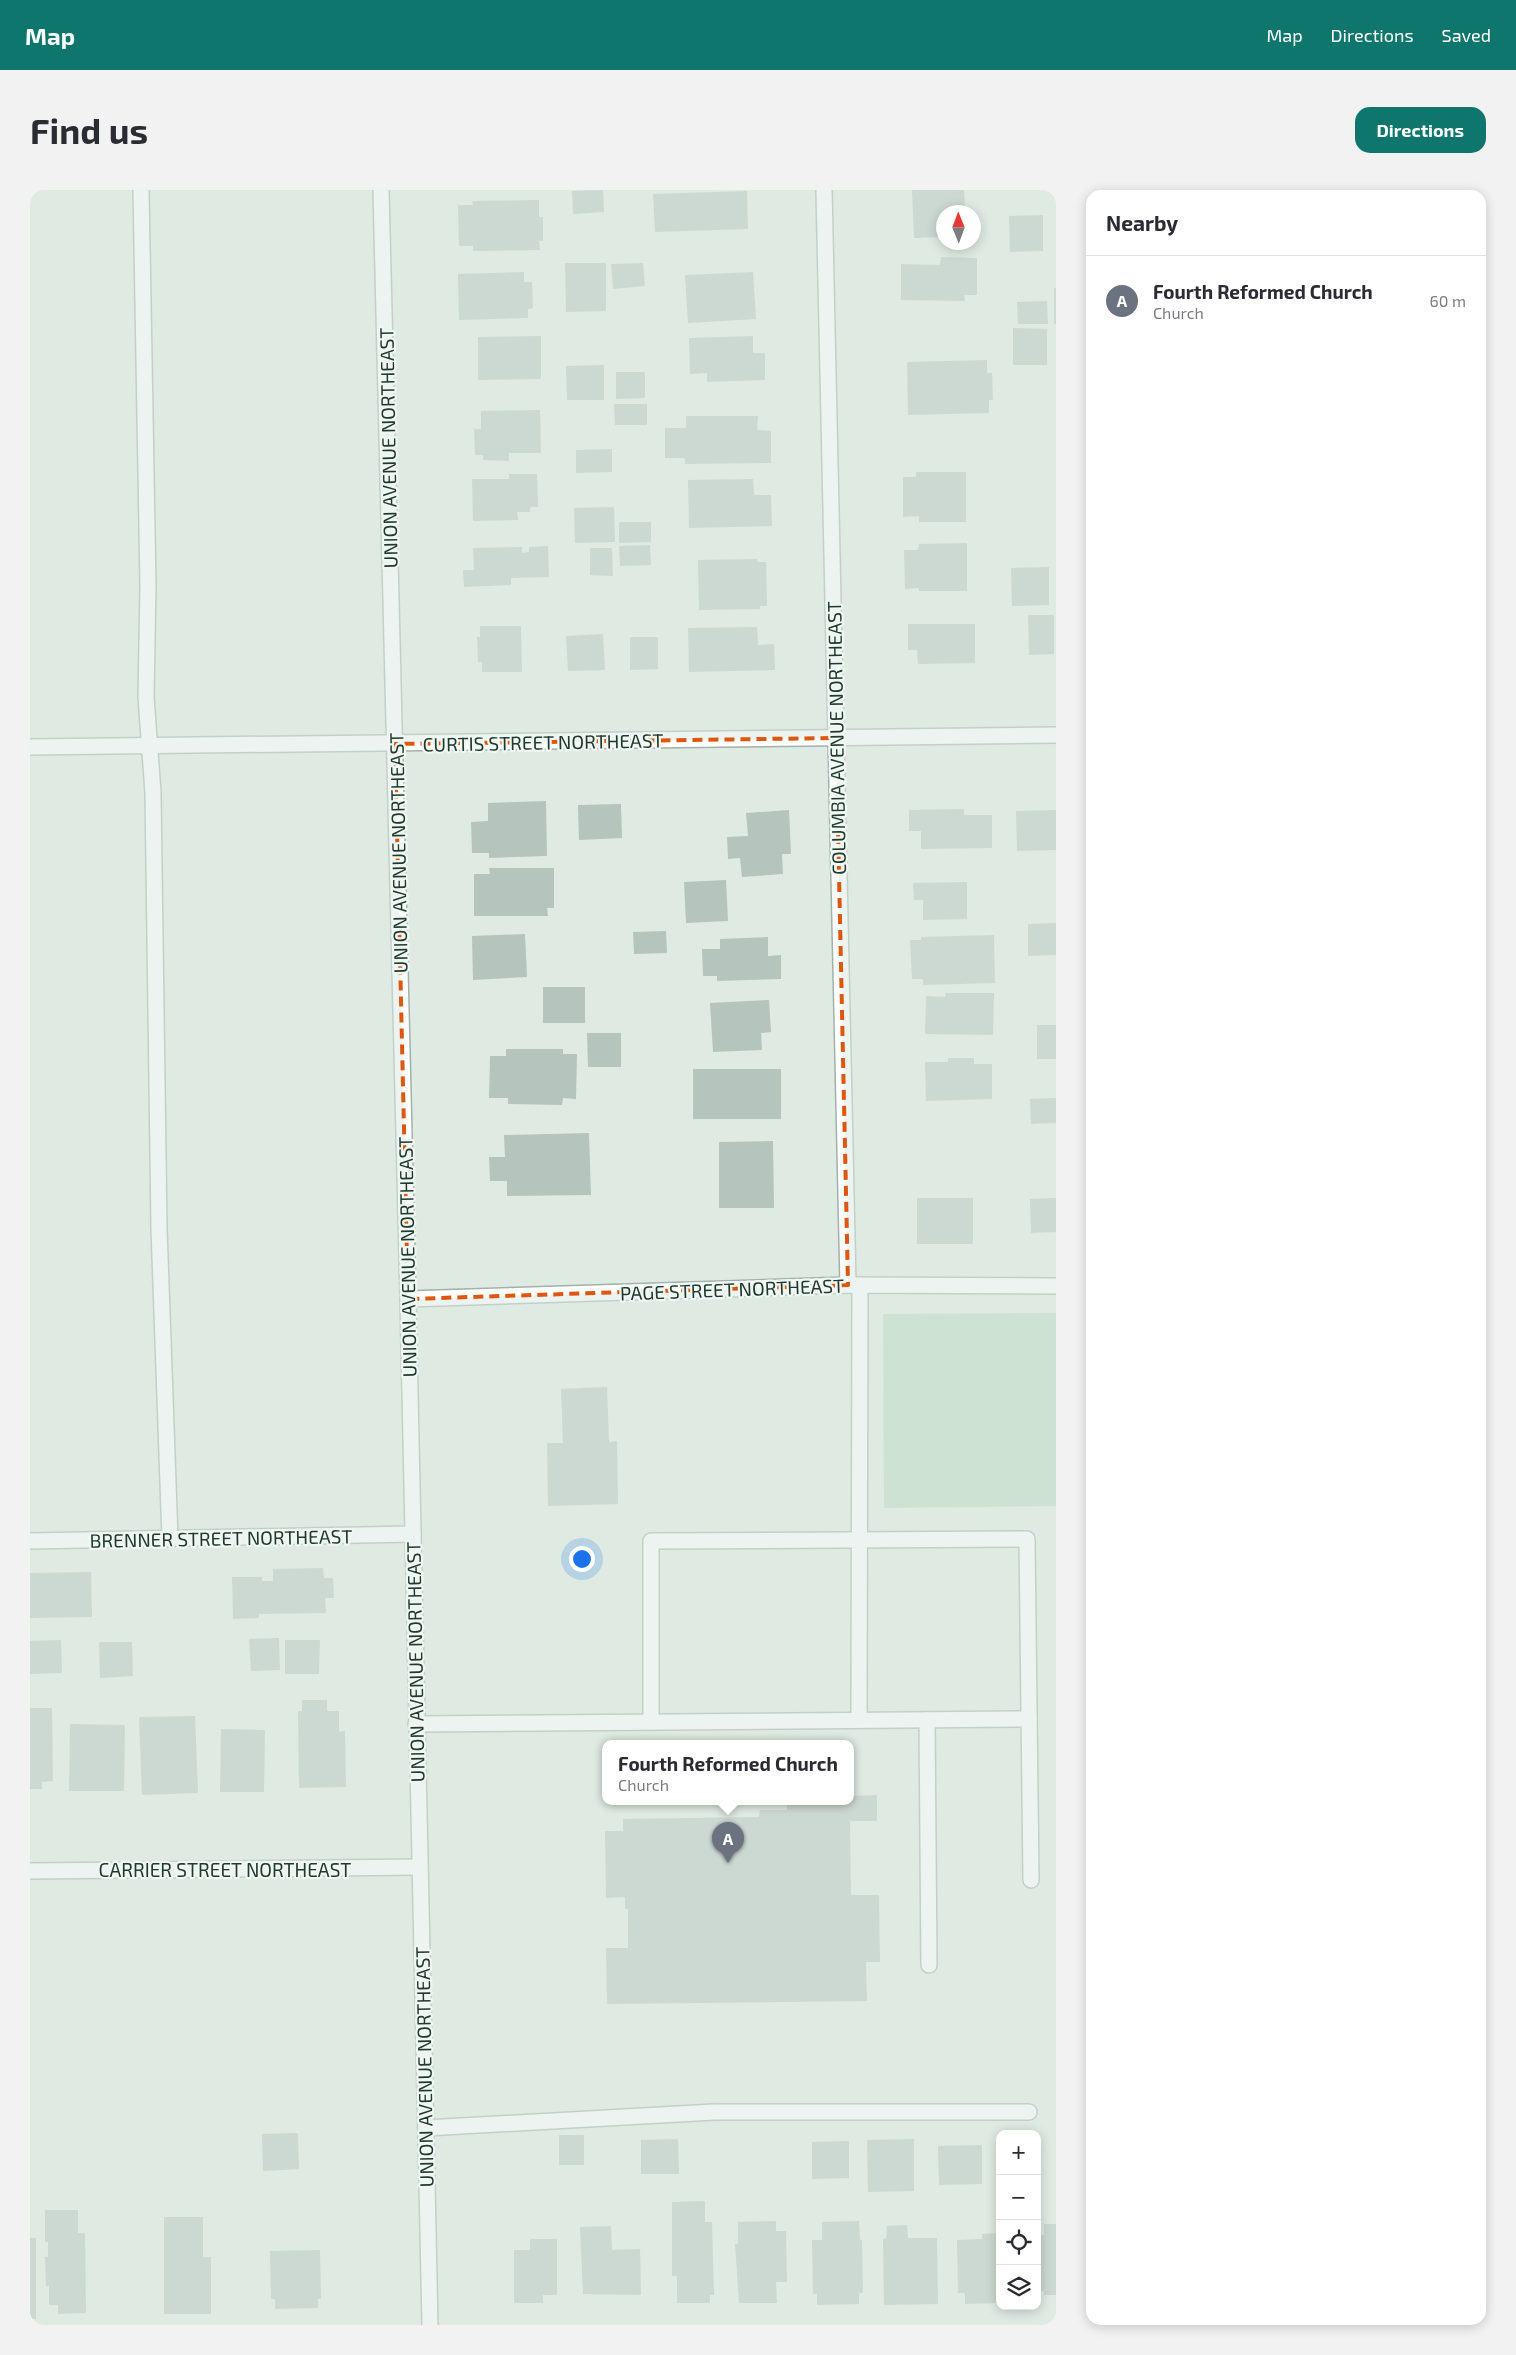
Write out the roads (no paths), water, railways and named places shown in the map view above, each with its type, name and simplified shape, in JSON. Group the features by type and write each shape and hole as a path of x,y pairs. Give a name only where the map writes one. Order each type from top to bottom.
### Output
{"street":[{"path":"141,190 148,585 146,697 148,746 153,792 159,1228 170,1539"},
{"name":"UNION AVENUE NORTHEAST","path":"381,190 408,1298 430,2325"},
{"name":"COLUMBIA AVENUE NORTHEAST","path":"824,190 836,738 854,1285 859,1540 859,1720"},
{"name":"CURTIS STREET NORTHEAST","path":"30,747 1056,735"},
{"name":"PAGE STREET NORTHEAST","path":"408,1298 854,1285 1056,1286"},
{"name":"BRENNER STREET NORTHEAST","path":"30,1541 413,1534"},
{"path":"651,1722 651,1541 1027,1539 1031,1880"},
{"path":"416,1724 1029,1719"},
{"path":"927,1720 929,1965"},
{"name":"CARRIER STREET NORTHEAST","path":"30,1871 420,1867"},
{"path":"426,2128 714,2112 1029,2112"}],"place":[{"name":"Fourth Reformed Church","path":"728,1863"}]}
